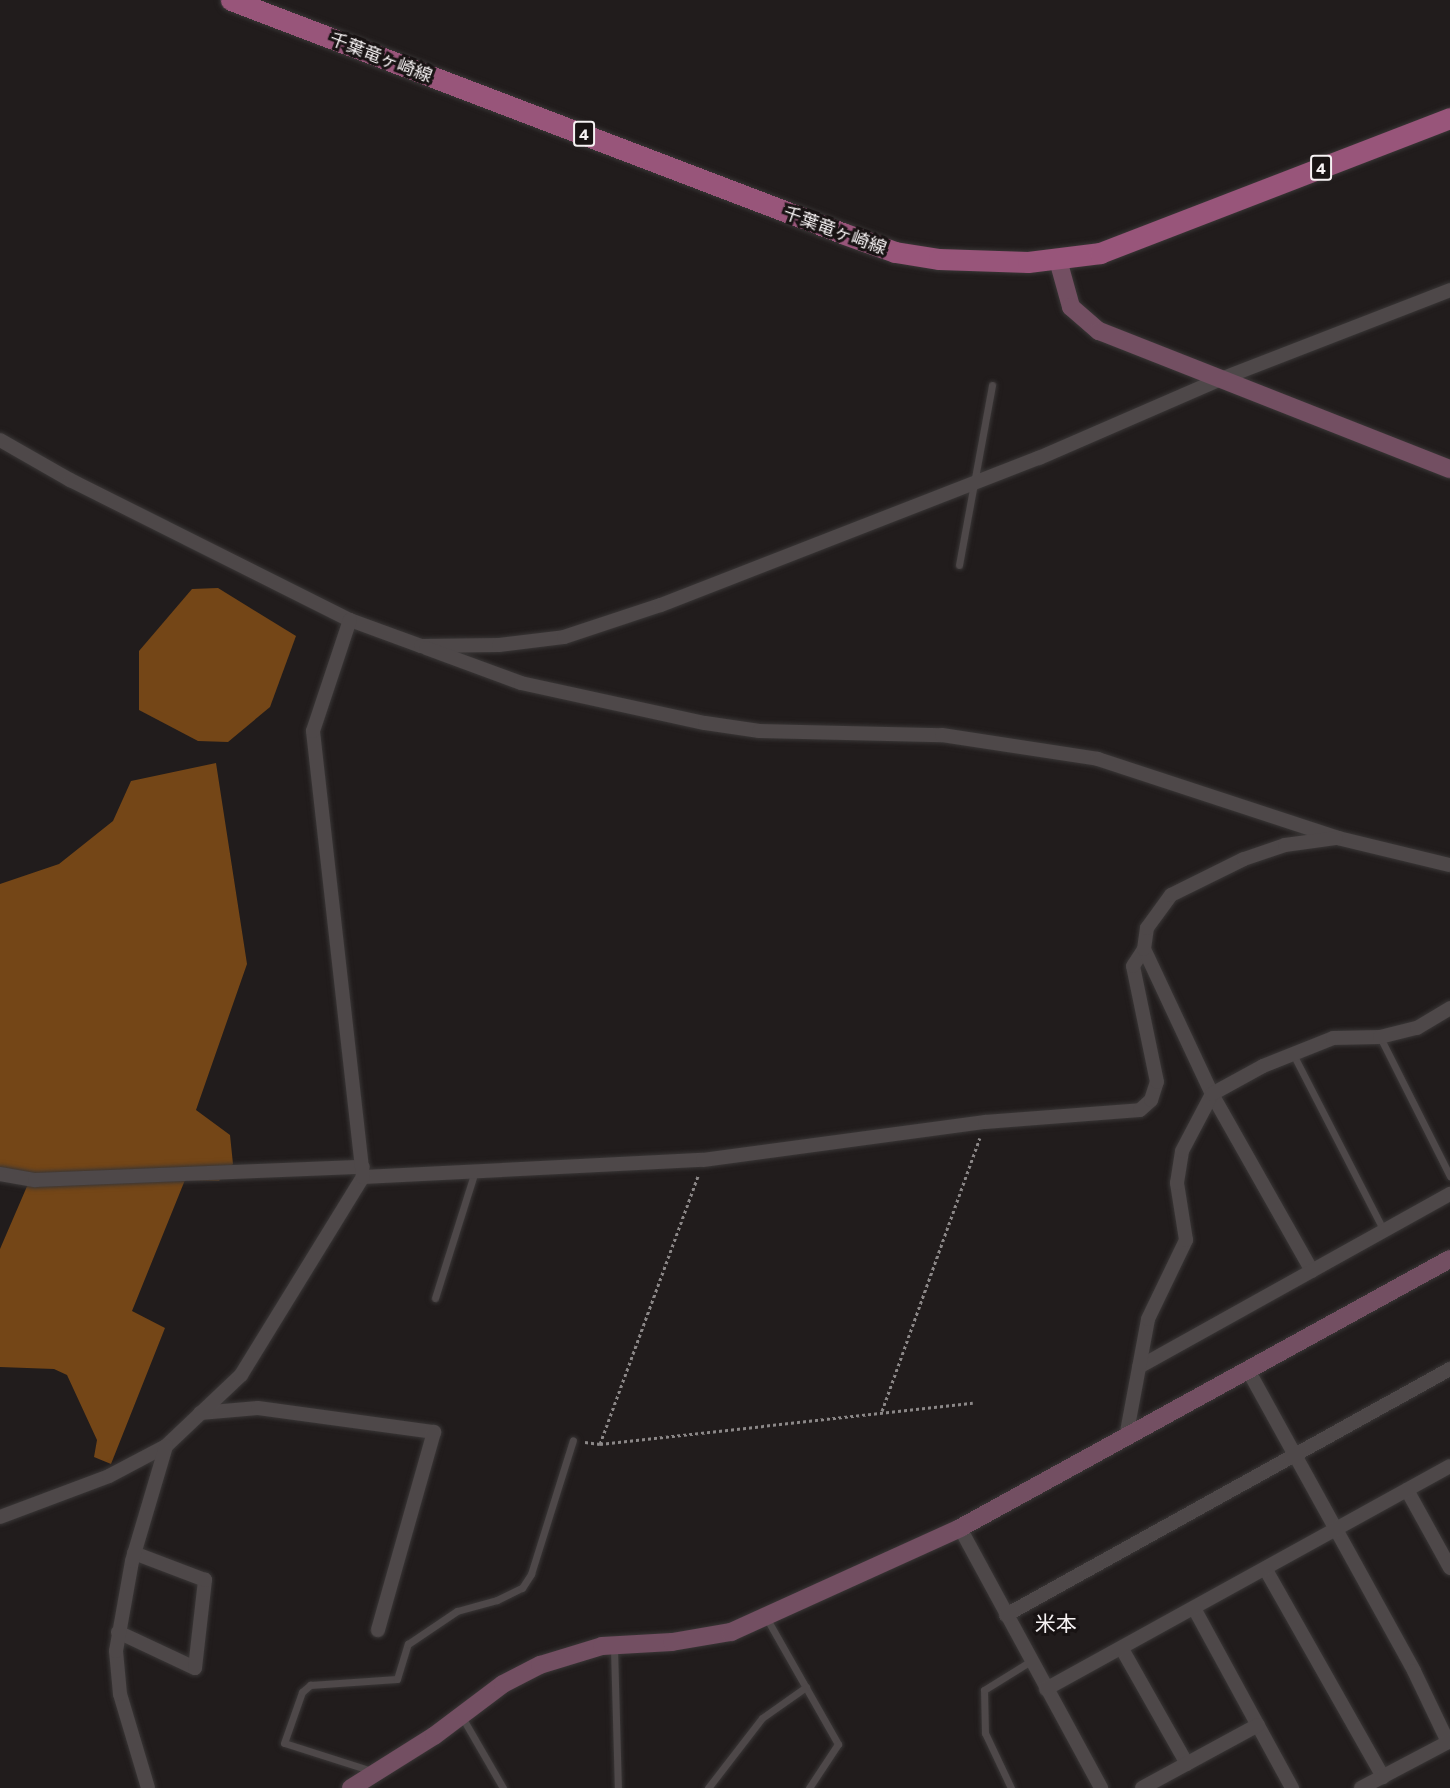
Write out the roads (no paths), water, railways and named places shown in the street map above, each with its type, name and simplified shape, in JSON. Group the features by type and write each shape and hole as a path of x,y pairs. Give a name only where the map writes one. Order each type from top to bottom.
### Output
{"main road":[{"name":"千葉竜ヶ崎線","path":"231,0 896,252 976,262 1058,260 1100,253 1145,238 1450,118"}],"street":[{"path":"1058,260 1071,307 1084,321 1221,380 1450,469"},
{"path":"421,646 499,645 564,637 661,605 973,484 1221,380 1450,290"},
{"path":"0,440 70,480 350,620 520,683 705,723 759,731 942,735 1098,759 1338,838 1450,865"},
{"path":"0,1517 109,1476 166,1446 241,1375 363,1172 313,731 350,620"},
{"path":"0,1174 35,1180 475,1171 703,1160 985,1122 1140,1110 1151,1100 1157,1082 1133,966 1144,949 1147,928 1171,895 1244,859 1285,845 1338,838"},
{"path":"1144,949 1212,1094 1312,1271"},
{"path":"1126,1437 1148,1319 1185,1240 1177,1183 1182,1151 1212,1094 1293,1054 1333,1038 1380,1037 1417,1028 1450,1008"},
{"path":"1139,1367 1450,1194"},
{"path":"351,1788 377,1773 503,1684 540,1665 571,1653 614,1645 701,1638 767,1619 960,1528 1450,1259"},
{"path":"1248,1370 1449,1742 1361,1788"},
{"path":"1006,1615 1294,1453 1450,1370"},
{"path":"200,1413 258,1408 434,1432 378,1630"},
{"path":"148,1788 115,1672 118,1632 134,1552 166,1446"},
{"path":"1046,1689 1195,1610 1450,1466"},
{"path":"1407,1490 1450,1568"},
{"path":"960,1528 1101,1788"},
{"path":"118,1632 195,1668 205,1580 134,1552"},
{"path":"1266,1570 1383,1777"},
{"path":"1195,1610 1292,1788"},
{"path":"1122,1649 1187,1764"},
{"path":"1142,1788 1258,1725"}],"lane":[{"path":"959,565 992,385"},
{"path":"1380,1037 1450,1176"},
{"path":"1293,1054 1384,1231"},
{"path":"435,1298 475,1171"},
{"path":"377,1773 284,1743 302,1692 310,1685 397,1679 408,1644 457,1611 497,1600 522,1588 531,1574 573,1440"},
{"path":"767,1619 838,1744 809,1788"},
{"path":"614,1645 618,1788"},
{"path":"1011,1788 985,1733 984,1690 1031,1661"},
{"path":"708,1788 762,1718 806,1687"},
{"path":"461,1715 501,1787"}],"district":[{"name":"米本","path":"1056,1623"}]}
